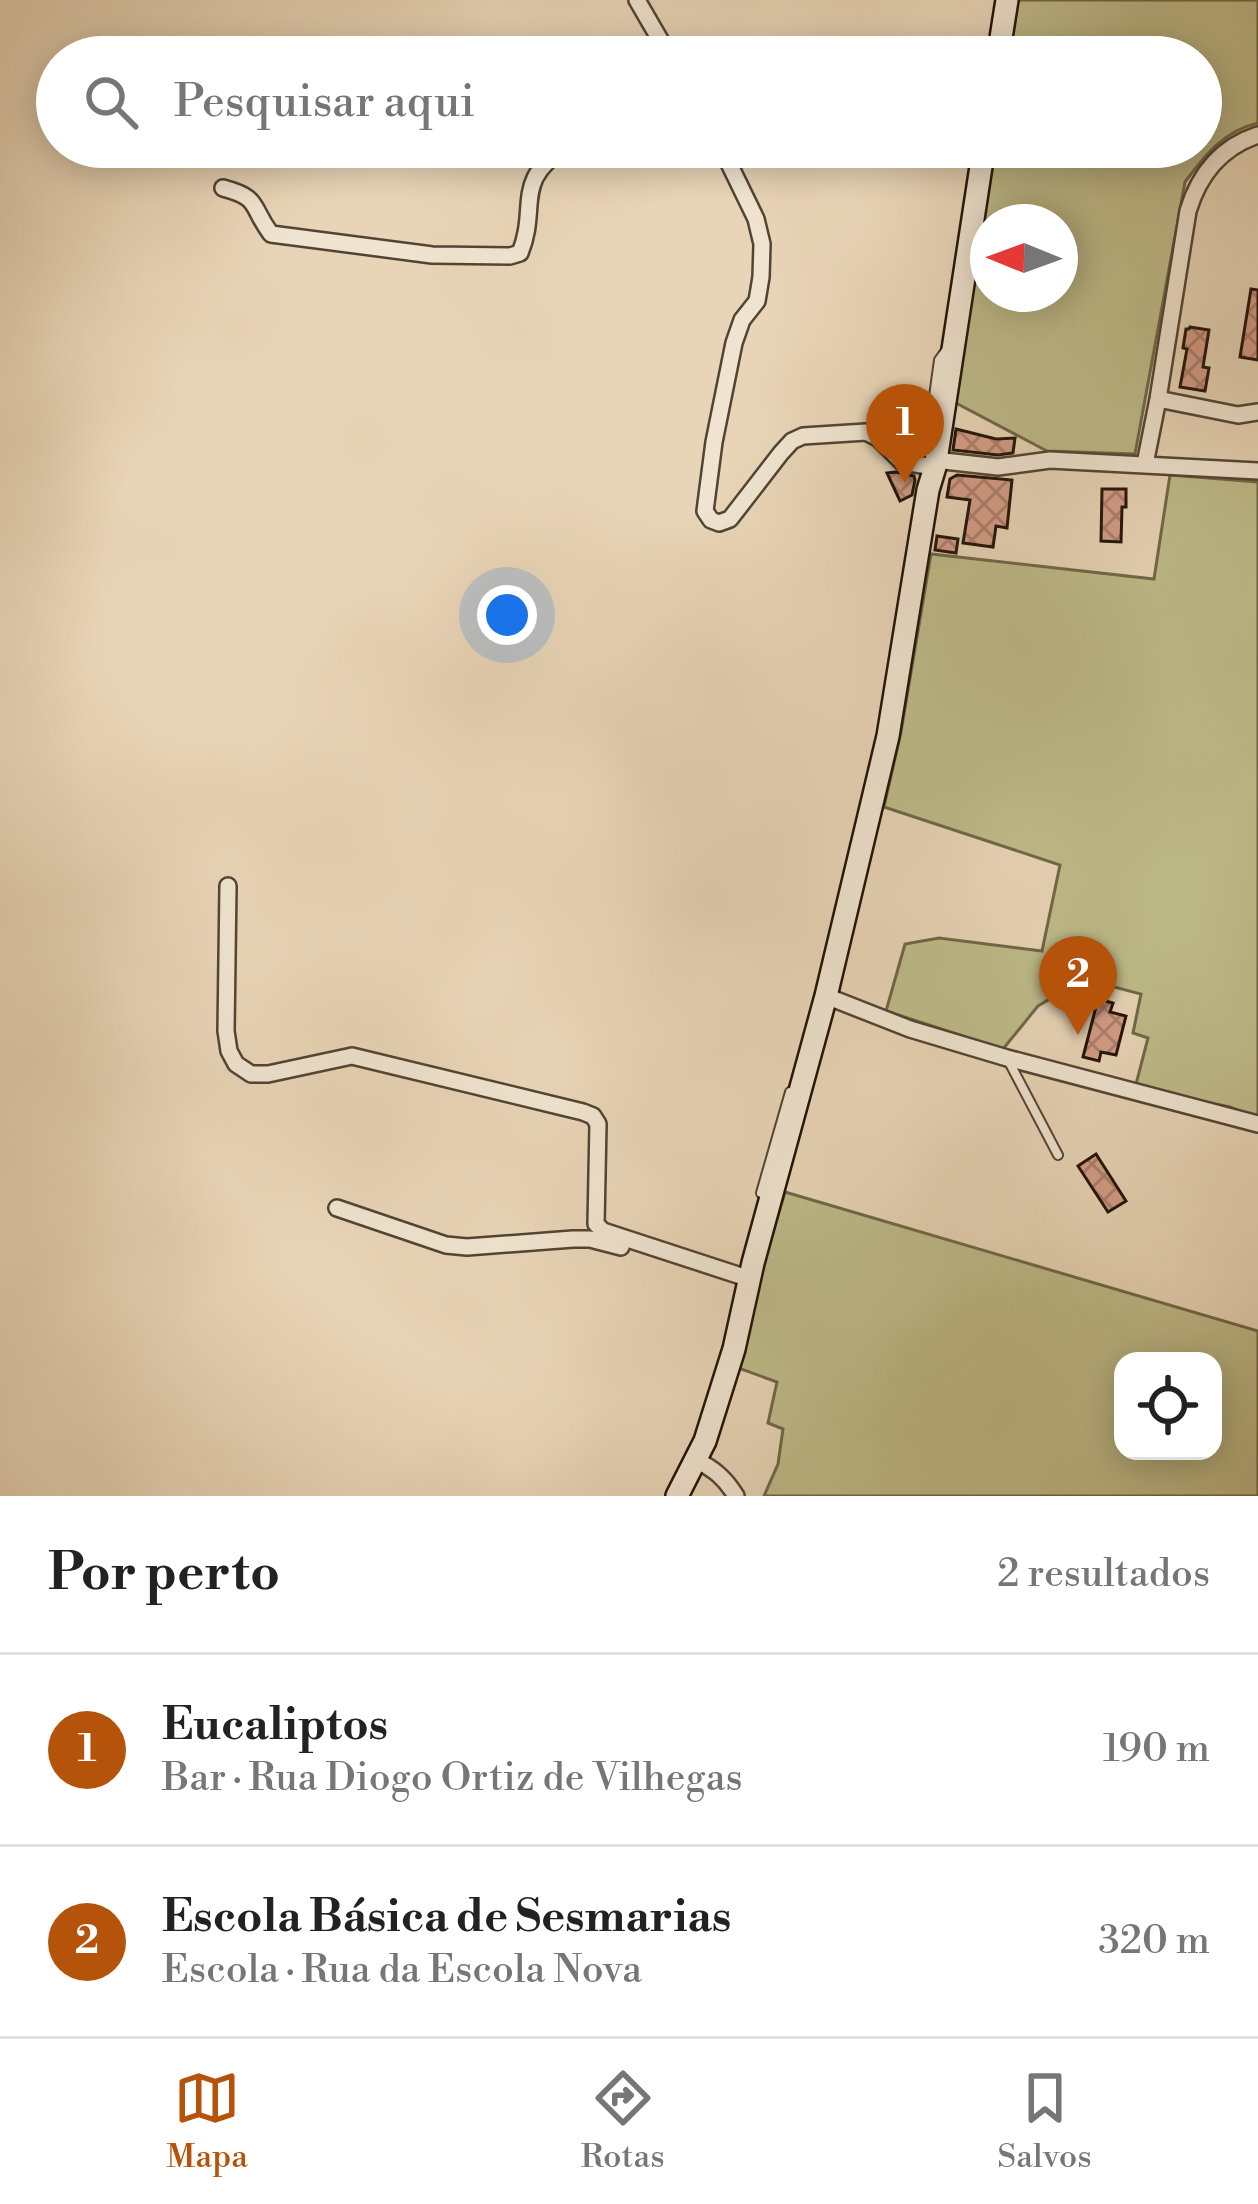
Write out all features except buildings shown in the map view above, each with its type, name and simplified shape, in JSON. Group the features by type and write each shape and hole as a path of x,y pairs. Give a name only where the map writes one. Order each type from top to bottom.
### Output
{"main road":[{"path":"1001,36 1007,0"},
{"path":"677,1496 705,1441 734,1349 888,736 981,168"}],"street":[{"path":"637,0 658,36"},
{"path":"1222,156 1258,135"},
{"path":"223,188 254,202 271,234 432,255 511,256 520,253 525,241 529,192 543,168"},
{"path":"731,168 756,219 762,244 757,301 742,320 734,343 714,442 706,512 711,520 730,519 781,453 803,436 866,432 902,462 998,466 1049,460 1258,471"},
{"path":"1145,464 1188,212 1196,187 1209,168"},
{"path":"1158,399 1238,415 1258,412"},
{"path":"228,886 226,1030 236,1064 251,1073 268,1074 352,1056 593,1116 598,1124 596,1224 603,1231 750,1277"},
{"path":"826,996 910,1029 1007,1058 1258,1124"},
{"path":"338,1208 446,1245 590,1239 750,1277"},
{"path":"696,1460 715,1469 736,1496"}],"lane":[{"path":"1007,1058 1058,1155"}],"shaded area":[{"path":"1012,0 1258,0 1258,123 1222,141 1222,36 1006,36"},
{"path":"987,168 1196,168 1185,182 1135,454 1047,451 954,402 970,289 970,312 1078,312 1078,204 982,204"},
{"path":"1170,475 1258,482 1258,1119 1230,1107 1135,1088 1148,1038 1133,1033 1141,994 1084,979 1038,1006 1003,1049 886,1011 905,944 939,938 1042,951 1060,865 884,807 931,554 1154,579"},
{"path":"785,1192 1258,1331 1258,1496 764,1496 778,1464 783,1429 768,1423 777,1382 733,1366"}],"place":[{"name":"Eucaliptos","path":"905,483"},
{"name":"Escola Básica de Sesmarias","path":"1078,1035"}]}
